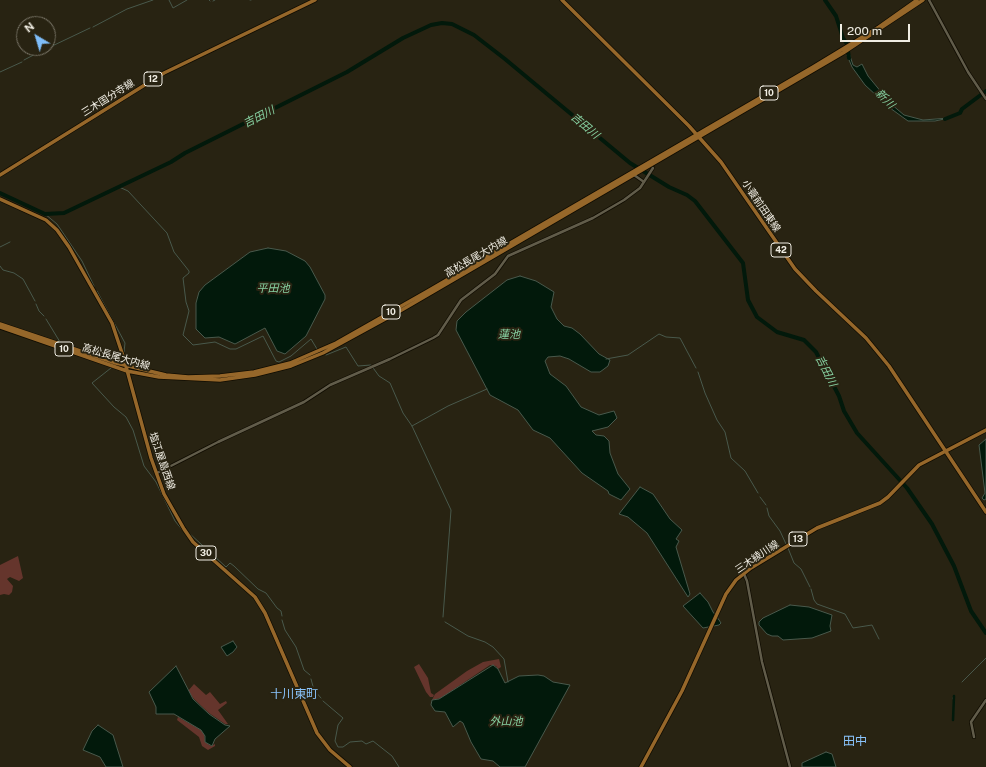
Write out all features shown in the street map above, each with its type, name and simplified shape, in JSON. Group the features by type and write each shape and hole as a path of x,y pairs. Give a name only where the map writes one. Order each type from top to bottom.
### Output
{"main road":[{"name":"三木国分寺線","path":"0,175 161,75 315,0"},
{"name":"小蓑前田東線","path":"562,0 698,136 727,169 795,269 866,338 885,360 986,512"},
{"name":"高松長尾大内線","path":"854,44 917,0"},
{"name":"高松長尾大内線","path":"0,327 127,371 167,378 220,380 273,371 309,359 394,314 646,165 842,52 923,0"},
{"name":"高松長尾大内線","path":"0,324 126,366 177,376 220,376 272,368 308,356 367,326 634,173"},
{"name":"塩江屋島西線","path":"0,199 46,220 62,236 112,323 126,366 156,474 164,494 189,536 256,597 265,614 317,733 330,750 350,767"},
{"name":"三木綾川線","path":"641,767 682,691 731,586 744,573 817,528 880,503 888,497 919,465 986,430"}],"street":[{"path":"929,0 968,72 986,99"},
{"path":"156,474 218,442 304,402 330,385 390,359 438,335 461,300 495,274 508,256 602,214 633,194 645,181 652,169"},
{"path":"634,173 645,181"},
{"path":"744,573 747,581 762,662 790,767"},
{"path":"974,737 971,722 986,700"}],"shaded area":[{"path":"18,556 23,578 19,581 10,577 7,579 13,586 12,592 9,595 0,595 0,565"},
{"path":"499,659 501,667 498,669 496,666 490,665 441,698 432,700 435,694 467,671 483,662"},
{"path":"419,664 428,678 431,693 434,695 433,697 430,697 426,692 414,667"},
{"path":"194,684 206,695 210,692 220,704 226,701 227,703 218,710 228,724 225,724 209,713 194,699 188,691"},
{"path":"178,717 201,730 204,733 205,742 211,746 215,744 215,746 208,750 202,746 199,737 177,720"}],"water":[{"path":"849,53 853,65 857,67 862,64 868,76 891,104 904,115 923,120 949,118 935,121 908,121 890,108 865,85 852,67 847,55"},
{"name":"平田池","path":"268,248 286,251 305,261 310,267 325,295 325,299 306,336 285,354 277,351 265,328 235,344 219,337 205,338 196,329 196,303 199,292 205,285 250,252"},
{"name":"蓮池","path":"520,276 536,281 554,292 551,307 557,319 564,326 572,328 580,334 599,354 610,360 608,366 600,372 591,372 569,359 560,356 548,357 545,361 550,374 566,386 581,407 599,415 614,411 617,418 608,427 592,431 596,435 604,436 609,441 610,453 618,474 630,489 621,500 609,494 608,491 582,473 550,438 533,430 518,410 490,395 456,330 457,321 466,312 507,280"},
{"path":"986,439 986,499 984,500 982,498 985,493 979,445"},
{"path":"640,487 653,494 670,519 682,530 676,539 679,541 676,547 690,594 688,597 647,533 628,517 619,514"},
{"path":"700,593 708,602 721,623 719,625 703,628 683,606"},
{"path":"790,605 809,607 832,615 830,626 831,631 812,638 783,640 778,636 767,634 759,625 759,622 763,618"},
{"path":"233,641 237,647 227,656 221,647"},
{"name":"外山池","path":"493,665 498,669 505,683 519,676 538,675 544,676 553,682 570,685 525,767 500,767 493,761 481,759 471,742 463,723 460,721 453,727 445,712 435,711 431,705 432,700 439,699"},
{"path":"176,666 193,699 209,714 225,725 230,726 215,739 212,746 205,742 205,736 201,730 174,714 156,714 156,707 149,692"},
{"path":"98,725 113,735 123,767 106,767 100,757 83,750 92,731"},
{"path":"826,752 832,754 836,767 802,767 802,763"}],"waterway":[{"path":"93,27 127,9 153,0"},
{"path":"169,0 173,8 187,0"},
{"name":"新川","path":"825,0 836,16 843,38 847,44 849,58"},
{"name":"吉田川","path":"0,193 45,214 64,213 171,162 185,153 347,72 403,38 431,25 442,23 452,24 474,35 505,59 630,163 695,201 743,263 748,300 757,317 777,332 804,340 816,352 839,396 844,411 857,433 907,488 932,524 954,566 971,611 986,633"},
{"path":"56,44 90,28"},
{"path":"24,60 32,56"},
{"path":"0,72 22,62"},
{"name":"新川","path":"945,119 960,113 962,109 986,91"},
{"path":"119,187 128,191 167,233 174,252 189,271 189,273 183,278 186,302 189,311 183,335 193,345 215,342 230,349 236,349 263,336 276,361 279,362 291,356 311,339 317,349"},
{"path":"45,214 57,224 82,261 94,286"},
{"path":"0,247 10,242"},
{"path":"0,266 3,270 14,273 23,279 35,301"},
{"path":"97,291 125,343 124,352"},
{"path":"36,304 39,311 44,316"},
{"path":"46,319 60,342"},
{"path":"606,359 628,355 659,334 666,337 680,338 696,368"},
{"path":"326,355 346,347 358,366 371,365 379,376 390,383 403,413 412,426 451,510 443,617"},
{"path":"111,368 92,383 114,407 126,417 133,430 144,466 156,482 175,521 184,532"},
{"path":"698,372 705,393 717,420 725,432 731,458 745,471 758,493"},
{"path":"412,426 448,406 487,389"},
{"path":"760,497 766,505"},
{"path":"767,508 769,516 780,531 786,544"},
{"path":"189,533 226,567 230,563 258,589 266,593 281,611 282,616"},
{"path":"788,548 794,563 801,569 810,587"},
{"path":"811,589 814,600 817,604 845,614 853,628 872,625 879,639"},
{"path":"282,620 285,630 296,647 304,670 310,675"},
{"path":"445,622 468,636 485,642 493,647 504,659 508,682"},
{"path":"962,682 986,658"},
{"path":"311,679 314,690 321,698"},
{"path":"953,720 954,696"},
{"path":"953,698 954,702"},
{"path":"323,701 343,718 338,725 335,741 338,747 343,747 350,742 362,741 366,744 373,741 392,756 399,767"}],"district":[{"name":"十川東町","path":"294,694"},
{"name":"田中","path":"855,741"}]}
